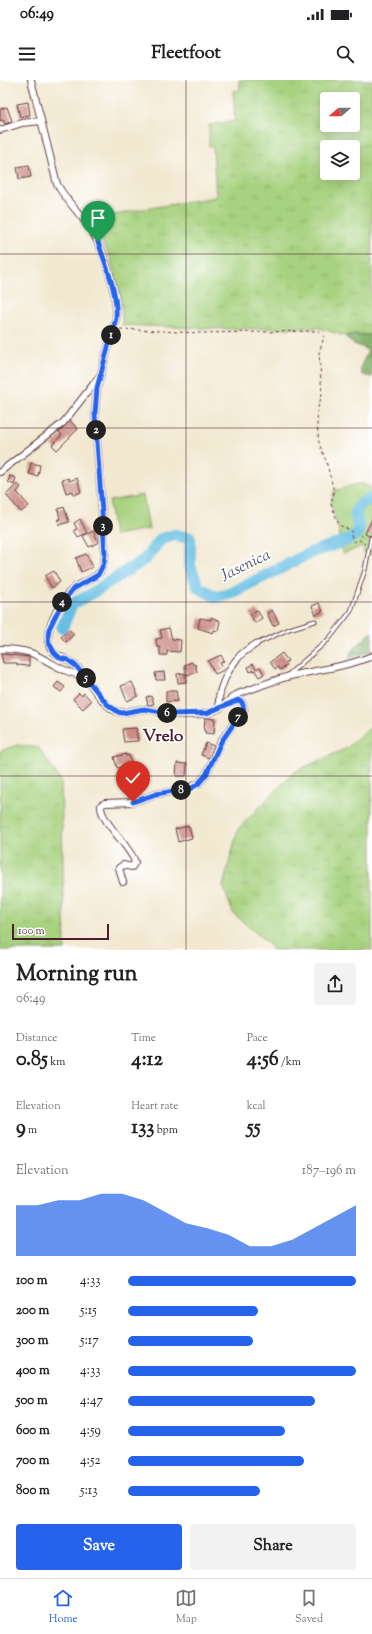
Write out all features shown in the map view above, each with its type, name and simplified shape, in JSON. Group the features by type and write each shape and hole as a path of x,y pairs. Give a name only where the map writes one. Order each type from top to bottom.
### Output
{"street":[{"path":"31,80 57,184 67,200 91,230 98,242 108,270 117,309 95,399 105,554 104,563 98,575 73,589 67,595 52,622 48,636 49,643 54,652 60,658 68,660 76,666 107,704 118,712 122,713 144,709 173,714 207,713 238,700 242,702 244,709 221,742 206,775 198,784 192,788 156,794 133,802 106,803 101,805 100,808 104,815 130,852 135,862 132,867 123,865 119,868 123,882"},
{"path":"0,130 22,123 41,120"},
{"path":"0,472 62,423 101,374"},
{"path":"220,708 218,702 220,691 231,667 240,655 256,644"},
{"path":"0,649 12,649 32,654 72,674 84,675"},
{"path":"227,704 234,697 245,692 285,678 338,667 372,656"}],"lane":[{"path":"285,678 329,639 351,611 365,570 370,539"},
{"path":"256,644 279,633 315,621"}],"path":[{"path":"113,329 199,333 319,331 324,337 319,359 322,394 318,408 317,424 319,443 334,491 331,504 339,525 352,531 350,534 355,542 360,540 369,545"},
{"path":"360,535 370,539"}],"green space":[{"path":"239,80 372,80 372,335 354,334 346,336 318,328 223,329 122,325 122,304 111,259 91,220 138,210 216,197 213,147 209,146 209,125 235,121 233,91 240,90"},
{"path":"354,334 372,335 372,377 362,375 360,368 368,351 350,342 346,336"},
{"path":"357,484 363,484 372,488 372,515 370,520 372,521 372,554 364,553 363,547 361,547 343,554 337,522 331,504 334,491"},
{"path":"143,495 149,529 114,535 109,501"},
{"path":"372,632 372,651 349,658 351,651"},
{"path":"372,726 372,950 271,950 270,945 233,913 223,886 238,829 294,772 347,748"},
{"path":"17,745 39,748 61,781 65,950 0,950 0,751"}],"building":[{"path":"28,102 30,115 20,117 17,104"},
{"path":"7,107 12,121 5,124 3,120 0,121 0,109"},
{"path":"29,165 31,177 19,179 17,167"},
{"path":"70,421 78,429 57,450 52,445 62,435 59,432"},
{"path":"31,463 40,465 38,476 29,474"},
{"path":"10,476 16,478 14,485 8,482"},
{"path":"69,478 69,481 77,478 81,492 74,495 73,491 66,493 62,480"},
{"path":"17,484 21,487 17,492 29,506 21,512 6,495"},
{"path":"64,507 69,522 59,525 58,519 60,519 58,509"},
{"path":"80,519 87,533 78,537 74,530 77,529 74,523"},
{"path":"372,519 372,535 369,536 365,534"},
{"path":"93,531 99,542 89,547 83,536"},
{"path":"86,554 93,567 81,572 76,558"},
{"path":"54,571 60,582 52,588 45,576"},
{"path":"319,603 323,611 316,615 312,606"},
{"path":"257,610 262,618 255,623 250,614"},
{"path":"272,610 279,623 273,626 267,613"},
{"path":"211,617 220,621 218,631 214,630 213,633 198,628 200,618 211,620"},
{"path":"169,628 172,639 181,640 180,652 167,651 167,655 160,655 160,647 157,647 156,639 162,638 160,630"},
{"path":"68,629 74,634 66,642 61,637"},
{"path":"282,653 288,661 285,663 287,665 280,670 278,667 275,669 270,662"},
{"path":"1,654 29,657 29,666 17,665 17,663 3,663"},
{"path":"221,655 224,661 220,663 224,670 215,674 208,661"},
{"path":"192,662 193,665 195,664 197,672 187,675 184,665"},
{"path":"253,664 256,669 260,667 264,674 259,677 255,670 250,672 248,667"},
{"path":"164,672 165,680 156,680 155,673"},
{"path":"185,673 186,682 178,683 177,674"},
{"path":"58,682 65,687 61,692 54,687"},
{"path":"132,682 138,696 127,701 121,686"},
{"path":"166,691 176,691 178,701 166,702"},
{"path":"79,693 82,696 84,693 91,701 83,709 73,699"},
{"path":"151,696 154,704 148,705 146,697"},
{"path":"205,718 215,719 214,734 205,733"},
{"path":"136,728 138,741 124,742 122,729"},
{"path":"206,743 214,746 209,758 201,755"},
{"path":"126,754 126,756 129,755 131,764 117,768 114,757"},
{"path":"177,763 187,764 186,776 176,776"},
{"path":"189,826 192,838 178,842 175,829"}],"waterway":[{"name":"Jasenica","path":"62,628 72,604 89,595 145,559 161,539 175,535 190,538 190,566 198,587 216,597 229,594 310,553 345,541 356,535 359,528 356,511 360,505 372,498"}],"district":[{"name":"Vrelo","path":"163,737"}],"route":[{"path":"98,242 108,270 117,309 95,399 105,554 104,563 98,575 90,581 73,589 67,595 49,629 49,643 54,652 60,658 68,660 76,666 107,704 118,712 122,713 144,709 173,714 207,713 215,711 238,700 242,702 244,706 242,713 221,742 206,775 198,784 192,788 164,792 133,802"}]}
